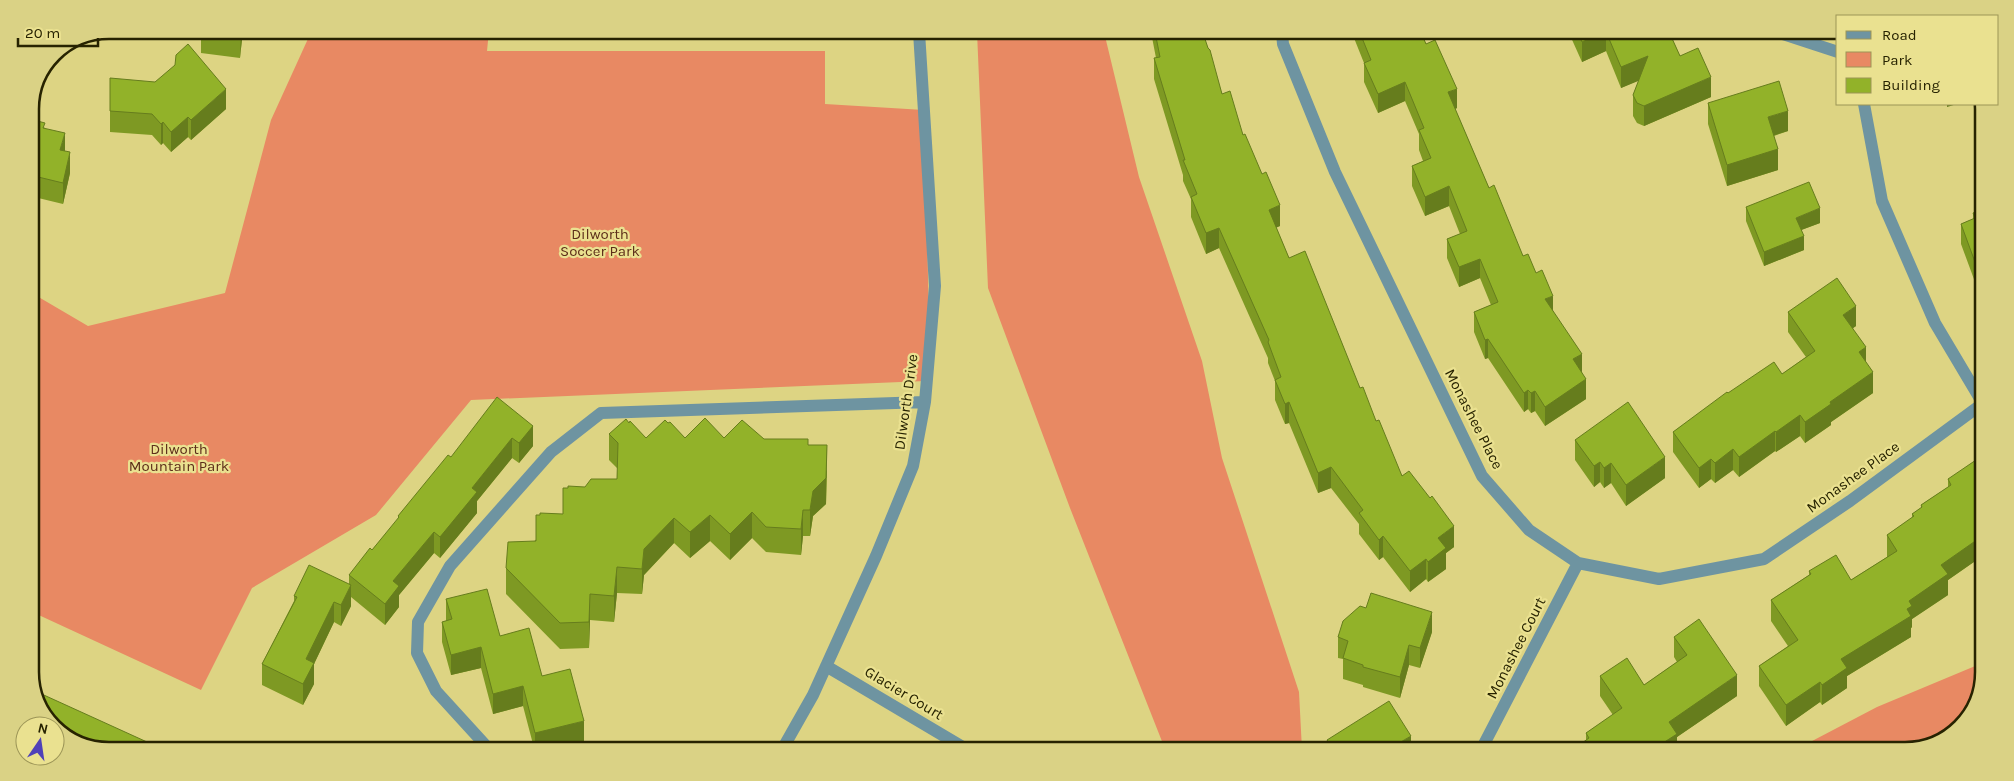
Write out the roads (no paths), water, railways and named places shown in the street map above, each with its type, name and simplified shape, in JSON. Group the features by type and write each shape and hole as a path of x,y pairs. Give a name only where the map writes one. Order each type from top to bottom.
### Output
{"street":[{"name":"Dilworth Drive","path":"786,742 813,695 876,556 913,466 925,402 935,286 919,39"},
{"name":"Monashee Place","path":"1283,39 1335,172 1482,476 1529,530 1578,563 1659,579 1764,559 1850,501 1975,408"},
{"path":"1798,39 1836,51"},
{"name":"Monashee Place","path":"1864,105 1882,201 1935,323 1975,391"},
{"path":"482,742 436,692 417,653 418,622 450,566 552,452 601,413 925,402"},
{"name":"Monashee Court","path":"1485,742 1578,563"},
{"name":"Glacier Court","path":"826,666 954,742"}],"park label":[{"name":"Dilworth Soccer Park","path":"600,242"},
{"name":"Dilworth Mountain Park","path":"179,458"}]}
